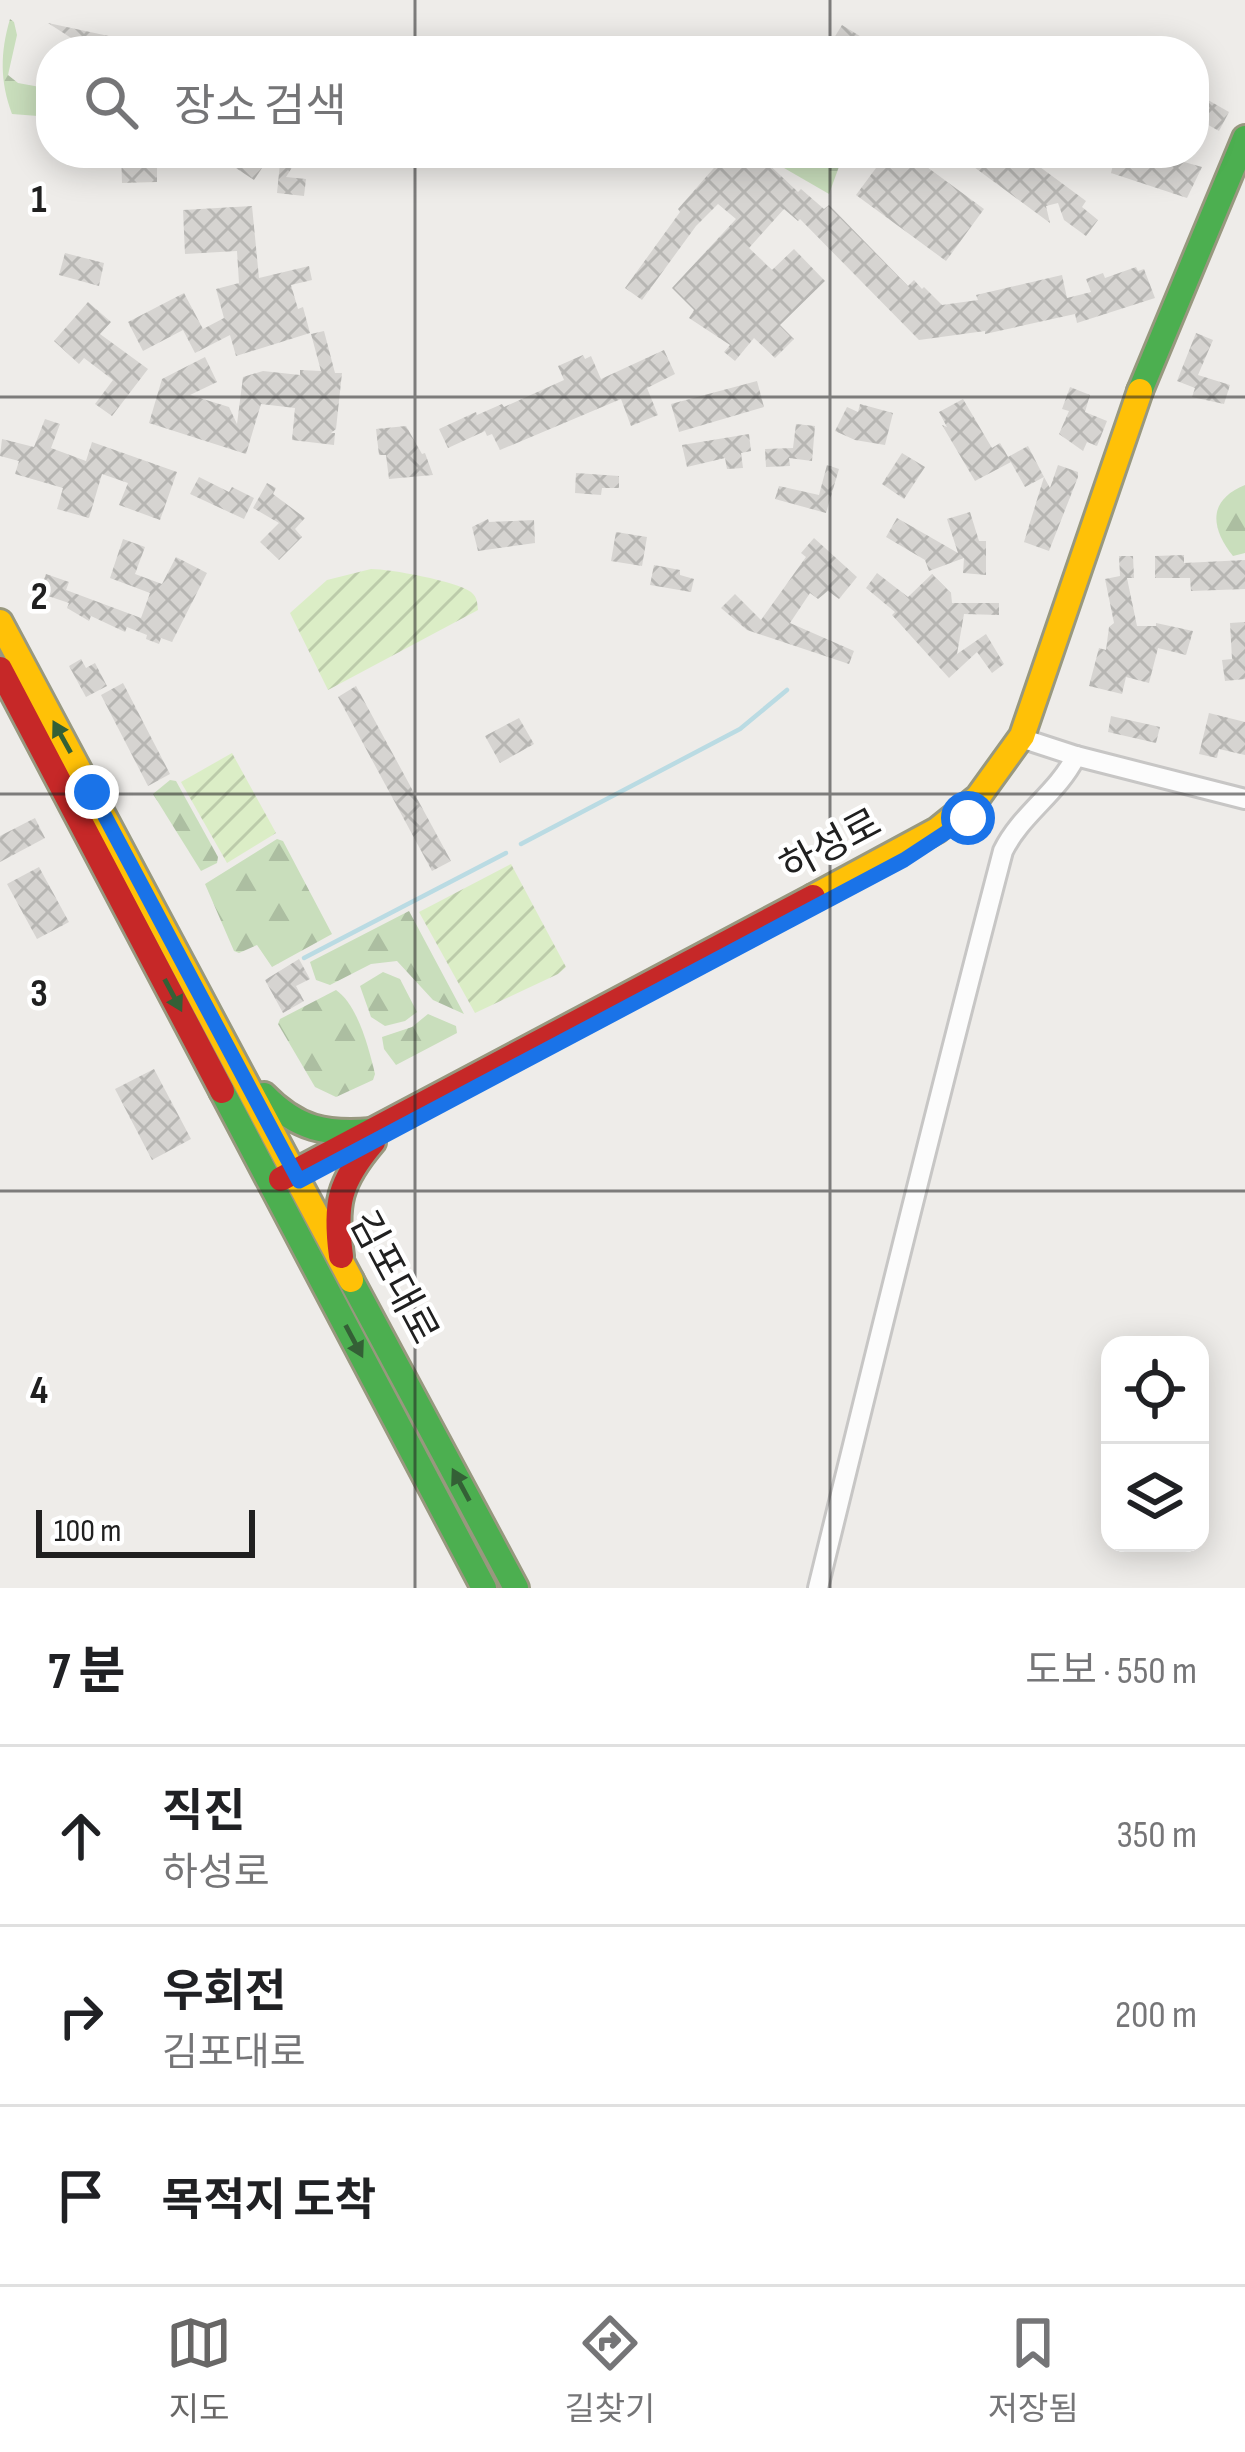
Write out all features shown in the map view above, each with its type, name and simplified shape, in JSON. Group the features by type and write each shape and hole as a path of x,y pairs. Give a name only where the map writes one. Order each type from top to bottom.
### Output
{"street":[{"name":"하성로","path":"373,1137 897,853 949,820 990,784 1022,736 1040,691 1141,387 1245,138"},
{"name":"하성로","path":"286,1183 936,841 982,805 1027,740 1051,683 1138,418 1245,159"},
{"name":"김포대로","path":"0,622 238,1065 286,1183 341,1258 516,1588"},
{"name":"김포대로","path":"0,669 286,1183 484,1588"},
{"path":"1027,740 1245,799"},
{"path":"818,1588 899,1247 923,1174 1003,851 1019,824 1060,785 1076,756"},
{"path":"238,1065 282,1115 298,1126 373,1137"},
{"path":"341,1258 335,1215 338,1190 373,1137"}],"green space":[{"path":"10,19 17,35 8,75 18,83 36,86 36,116 12,114 5,90 4,44"},
{"path":"784,168 839,168 829,194"},
{"path":"1245,485 1245,553 1233,556 1220,535 1216,515 1224,498"},
{"path":"371,569 463,588 475,596 478,610 328,690 290,613 327,580"},
{"path":"232,753 276,833 227,863 181,782"},
{"path":"170,780 176,781 218,857 217,863 201,871 153,794"},
{"path":"277,839 283,841 332,934 272,967 257,945 234,951 205,884"},
{"path":"511,864 566,967 475,1013 419,912"},
{"path":"409,911 464,1014 433,1000 397,961 371,964 330,985 316,980 310,962"},
{"path":"383,972 400,979 417,1012 385,1026 371,1017 360,986"},
{"path":"336,990 356,1017 375,1074 373,1080 336,1097 315,1087 278,1024"},
{"path":"428,1014 456,1026 457,1033 396,1065 382,1037 412,1027"}],"building":[{"path":"48,23 109,36 68,36"},
{"path":"842,25 860,36 835,36"},
{"path":"1209,101 1229,112 1219,131 1209,125"},
{"path":"122,168 157,168 157,182 122,183"},
{"path":"236,168 262,168 254,180"},
{"path":"280,168 292,168 286,177 306,179 304,196 277,193"},
{"path":"714,168 773,168 798,192 801,189 824,209 829,205 908,286 914,280 942,305 978,300 976,295 1062,275 1067,298 1091,292 1086,279 1136,267 1144,269 1155,298 1077,323 1075,314 985,334 919,340 800,219 784,209 749,248 772,270 794,249 825,281 780,325 794,339 775,358 754,338 735,361 724,352 730,345 689,318 694,310 672,288 736,219 718,204 642,300 625,288 678,209"},
{"path":"876,168 928,168 984,209 946,261 856,195"},
{"path":"975,168 1041,168 1086,201 1082,207 1098,220 1086,236 1064,220 1058,203 1046,206 1050,223"},
{"path":"1112,168 1202,168 1187,198 1111,173"},
{"path":"252,206 259,278 309,266 312,280 291,285 310,333 236,356 230,335 195,353 183,330 143,351 128,322 184,293 203,329 224,318 216,289 239,283 237,251 185,254 183,210"},
{"path":"65,253 104,263 99,286 59,275"},
{"path":"88,302 111,322 100,334 148,369 112,416 95,404 113,380 84,358 79,364 54,341"},
{"path":"324,331 335,373 342,373 336,429 331,433 335,433 334,445 292,440 295,408 261,404 246,454 149,423 162,379 205,357 217,382 190,395 229,407 237,424 243,377 263,371 300,375 300,370 321,371 311,334"},
{"path":"1196,333 1213,340 1198,375 1230,385 1224,404 1192,397 1195,388 1177,381"},
{"path":"664,350 675,374 647,388 658,415 631,426 621,399 500,450 492,434 487,436 485,431 448,448 439,429 564,380 558,366 583,355 585,359 591,356 601,379"},
{"path":"757,381 764,407 679,432 671,404"},
{"path":"1070,387 1090,395 1085,412 1107,421 1097,446 1087,442 1083,451 1059,434 1069,411 1062,409"},
{"path":"963,399 992,448 1000,443 1011,462 975,481 939,412"},
{"path":"860,404 893,413 885,445 835,431 847,407 858,412"},
{"path":"45,419 60,424 51,448 86,461 92,442 177,472 160,520 119,505 128,483 102,474 89,518 57,509 63,488 15,474 19,461 0,456 2,439 34,447"},
{"path":"796,424 815,426 812,461 789,458 790,466 766,467 765,449 793,448"},
{"path":"406,426 425,453 433,475 389,479 386,455 379,455 376,429"},
{"path":"749,434 751,451 741,453 743,468 727,469 725,458 687,467 682,445"},
{"path":"1028,446 1044,477 1025,487 1008,457"},
{"path":"902,453 925,467 904,499 882,484"},
{"path":"827,465 839,469 826,513 775,499 779,486 819,495"},
{"path":"1058,465 1078,472 1078,477 1049,551 1024,542 1044,477 1050,488"},
{"path":"576,473 619,476 619,488 602,488 601,495 575,493"},
{"path":"199,477 254,498 244,519 190,494"},
{"path":"267,483 276,488 273,494 305,518 295,529 302,537 279,560 260,542 279,523 253,508"},
{"path":"970,512 979,541 986,541 986,575 963,573 964,558 929,571 925,560 886,537 897,518 958,553 947,519"},
{"path":"488,519 534,520 535,543 478,551 472,527"},
{"path":"616,532 647,537 642,566 611,561"},
{"path":"814,538 857,577 839,599 828,591 818,599 810,593 790,623 854,651 849,664 747,630 721,608 735,594 761,620"},
{"path":"123,539 145,547 135,574 162,584 176,557 207,573 172,642 161,638 159,644 146,639 147,635 127,627 125,632 91,616 89,621 67,608 69,603 39,593 46,574 69,582 66,590 141,618 150,593 110,578"},
{"path":"1184,555 1184,563 1245,560 1245,589 1191,591 1190,578 1155,578 1155,556"},
{"path":"1119,556 1133,556 1134,578 1127,578 1137,626 1156,623 1193,631 1186,655 1158,648 1149,683 1126,677 1122,694 1089,686 1099,648 1106,650 1109,627 1114,623 1105,579 1120,576"},
{"path":"654,565 680,570 680,575 694,579 691,592 650,585"},
{"path":"877,573 908,597 932,574 951,593 952,603 999,603 999,615 964,614 957,654 986,634 1004,664 992,673 977,652 949,678 892,615 895,612 866,588"},
{"path":"1245,622 1245,679 1225,681 1222,660 1232,659 1230,623"},
{"path":"81,659 86,668 95,663 107,686 86,697 69,666"},
{"path":"123,683 170,774 148,786 101,695"},
{"path":"356,686 451,861 432,871 338,697"},
{"path":"1209,713 1245,722 1245,755 1219,749 1217,758 1199,754"},
{"path":"1111,716 1160,727 1156,743 1108,732"},
{"path":"519,718 534,744 500,763 485,736"},
{"path":"35,818 45,838 0,862 0,836"},
{"path":"39,867 69,922 37,939 7,884"},
{"path":"299,959 310,979 296,986 304,1001 283,1013 265,980"},
{"path":"154,1069 191,1139 152,1160 115,1089"}],"waterway":[{"path":"521,844 740,729 787,690"},
{"path":"304,958 506,853"}],"traffic: fast":[{"path":"1140,391 1245,138"},
{"path":"222,1091 484,1588"},
{"path":"264,1095 288,1116 313,1127 372,1131"},
{"path":"351,1280 516,1588"}],"traffic: slow":[{"path":"813,897 937,830 978,797 1022,736 1140,391"},
{"path":"0,622 351,1280"}],"traffic: jam":[{"path":"0,669 222,1091"},
{"path":"281,1179 813,897"},
{"path":"341,1256 342,1194 373,1142"}],"route":[{"path":"92,792 299,1181 904,860 968,818"}]}
